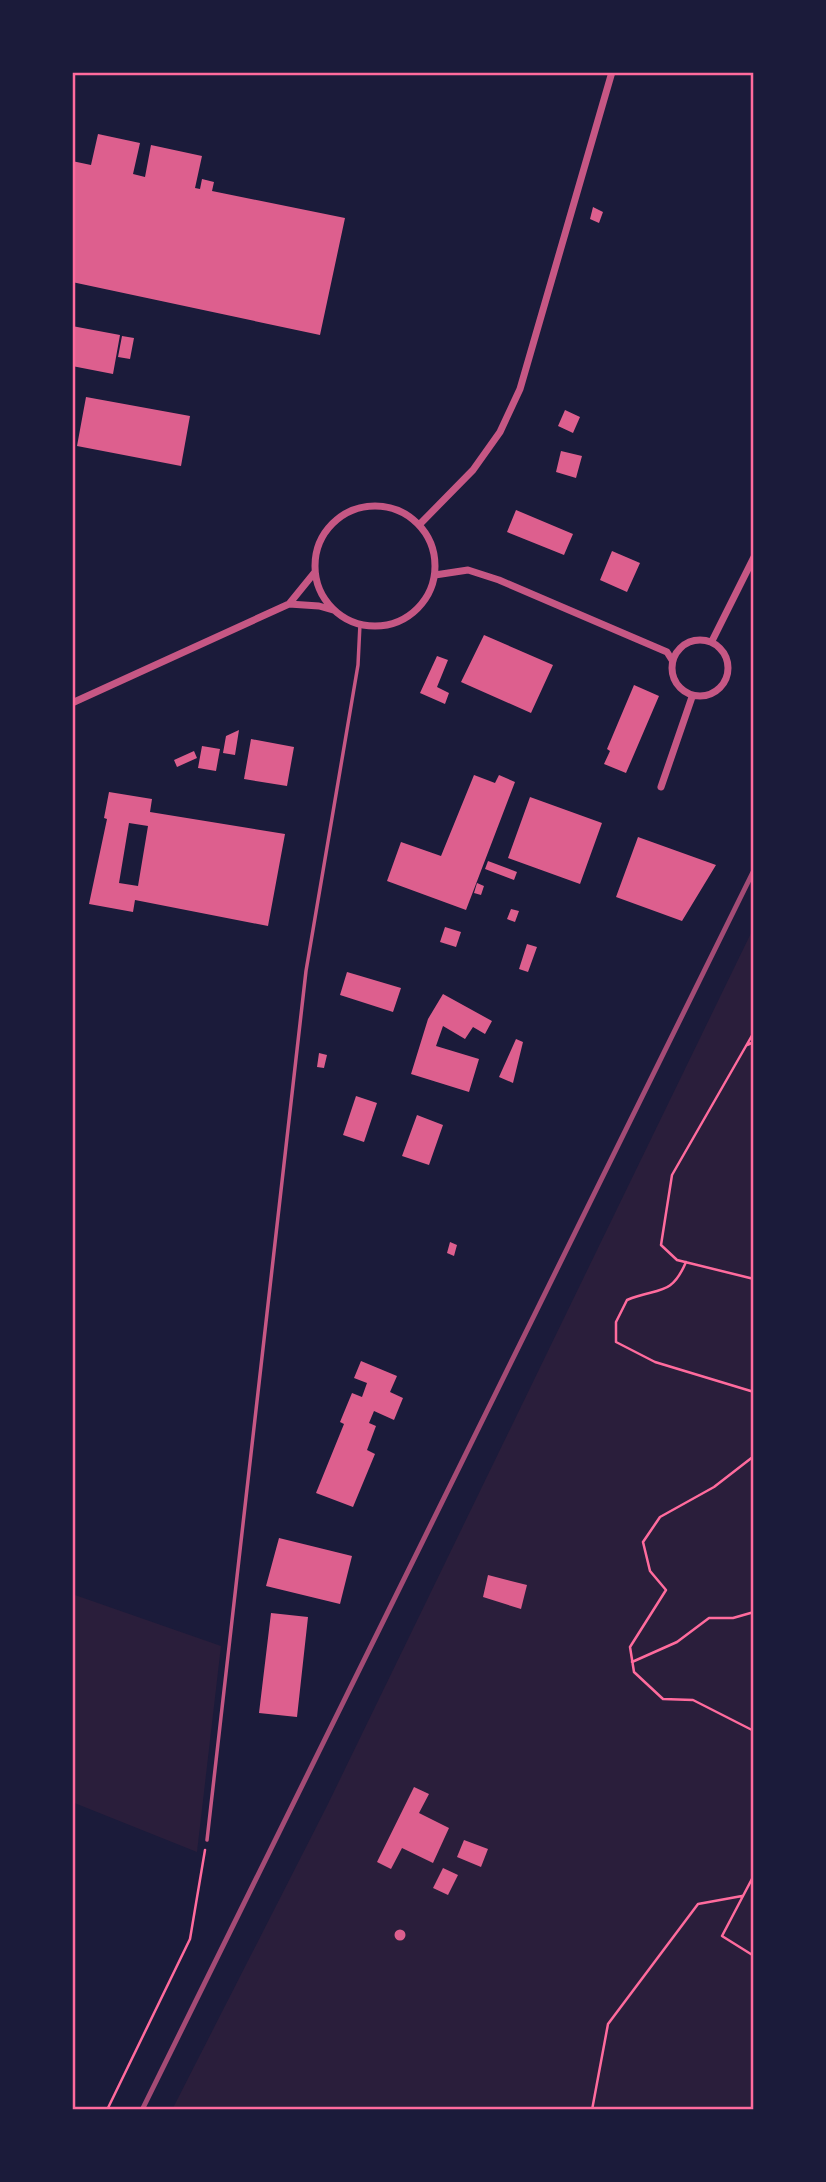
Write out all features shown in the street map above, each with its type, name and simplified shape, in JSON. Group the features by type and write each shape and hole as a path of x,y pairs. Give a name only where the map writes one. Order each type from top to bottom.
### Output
{"street":[{"path":"419,524 473,470 500,432 520,389 612,72"},
{"path":"289,604 319,606 336,611 360,624 380,626 408,615 429,594 435,575 433,548 419,524 405,513 387,506 350,510 334,521 323,535 316,553 315,572 318,586 336,611"},
{"path":"712,641 754,557"},
{"path":"435,575 468,570 499,580 667,652 672,660 673,680 692,697 710,696 725,684 727,657 712,641 703,639 684,643 672,660"},
{"path":"72,703 289,604 315,572"},
{"path":"661,787 692,697"}],"lane":[{"path":"207,1840 306,971 358,665 360,624"}],"path":[{"path":"754,1032 672,1175 661,1245 677,1260 754,1279"},
{"path":"748,1043 754,1042"},
{"path":"686,1262 677,1281 665,1290 648,1292 627,1300 616,1322 616,1342 655,1362 754,1392"},
{"path":"754,1456 714,1487 660,1517 643,1542 650,1571 666,1590 630,1647 634,1672 663,1699 693,1700 754,1731"},
{"path":"632,1662 677,1642 709,1618 733,1618 754,1612"},
{"path":"107,2110 190,1939 207,1840"},
{"path":"754,1875 722,1936 754,1956"},
{"path":"592,2110 608,2024 698,1904 742,1896"}],"shaded area":[{"path":"754,927 754,2110 172,2110 327,1806"},
{"path":"72,1594 221,1646 197,1852 72,1802"}],"building":[{"path":"98,134 140,143 133,174 145,177 151,145 202,156 195,188 200,189 202,179 214,182 212,191 345,218 320,335 72,282 72,161 91,165"},
{"path":"593,207 603,212 599,223 590,219"},
{"path":"72,326 120,335 113,374 72,366"},
{"path":"122,336 134,338 130,359 118,357"},
{"path":"86,397 190,416 181,466 77,446"},
{"path":"565,410 580,417 573,433 558,426"},
{"path":"561,451 582,456 576,478 556,472"},
{"path":"516,510 573,534 564,555 507,532"},
{"path":"612,551 640,563 627,592 600,580"},
{"path":"484,635 553,665 531,713 461,682"},
{"path":"437,656 448,660 437,687 449,693 445,704 420,693"},
{"path":"634,685 659,696 626,773 604,764 610,751 607,749"},
{"path":"239,730 235,755 223,753 226,736"},
{"path":"251,739 294,747 287,786 244,779"},
{"path":"202,746 220,749 216,771 198,768"},
{"path":"194,751 197,758 177,767 174,760"},
{"path":"474,775 495,783 499,775 515,782 466,910 387,881 401,842 441,856"},
{"path":"109,792 152,799 150,812 285,834 268,926 135,900 133,912 89,904 107,819 104,818","holes":["129,823 148,826 138,886 119,883"]},
{"path":"530,797 602,823 580,884 508,858"},
{"path":"638,837 716,865 682,921 616,897"},
{"path":"488,861 517,872 514,880 485,869"},
{"path":"477,883 484,886 481,895 474,893"},
{"path":"511,909 519,911 515,922 507,919"},
{"path":"445,927 461,932 456,947 440,942"},
{"path":"527,944 537,947 528,972 519,969"},
{"path":"347,972 401,988 393,1012 340,995"},
{"path":"443,994 492,1021 485,1034 473,1027 465,1039 443,1026 436,1046 479,1059 469,1092 411,1074 428,1019"},
{"path":"516,1039 523,1042 513,1083 499,1077"},
{"path":"319,1053 327,1055 324,1068 317,1067"},
{"path":"356,1096 377,1103 364,1142 343,1135"},
{"path":"417,1115 443,1125 429,1165 402,1156"},
{"path":"450,1242 457,1245 454,1256 447,1253"},
{"path":"361,1361 397,1376 390,1392 403,1398 394,1420 374,1411 369,1423 376,1426 367,1450 375,1454 353,1507 316,1493 344,1424 340,1422 352,1393 362,1397 367,1383 354,1378"},
{"path":"279,1538 352,1556 340,1604 266,1586"},
{"path":"488,1575 527,1585 521,1609 483,1597"},
{"path":"271,1613 308,1617 297,1717 259,1713"},
{"path":"414,1787 429,1794 419,1813 449,1828 433,1863 402,1848 391,1869 377,1862"},
{"path":"464,1840 488,1849 481,1867 457,1857"},
{"path":"443,1868 458,1875 448,1895 433,1888"},
{"path":"400,1929 406,1935 400,1941 394,1935"}],"railway":[{"path":"142,2110 754,870"}]}
